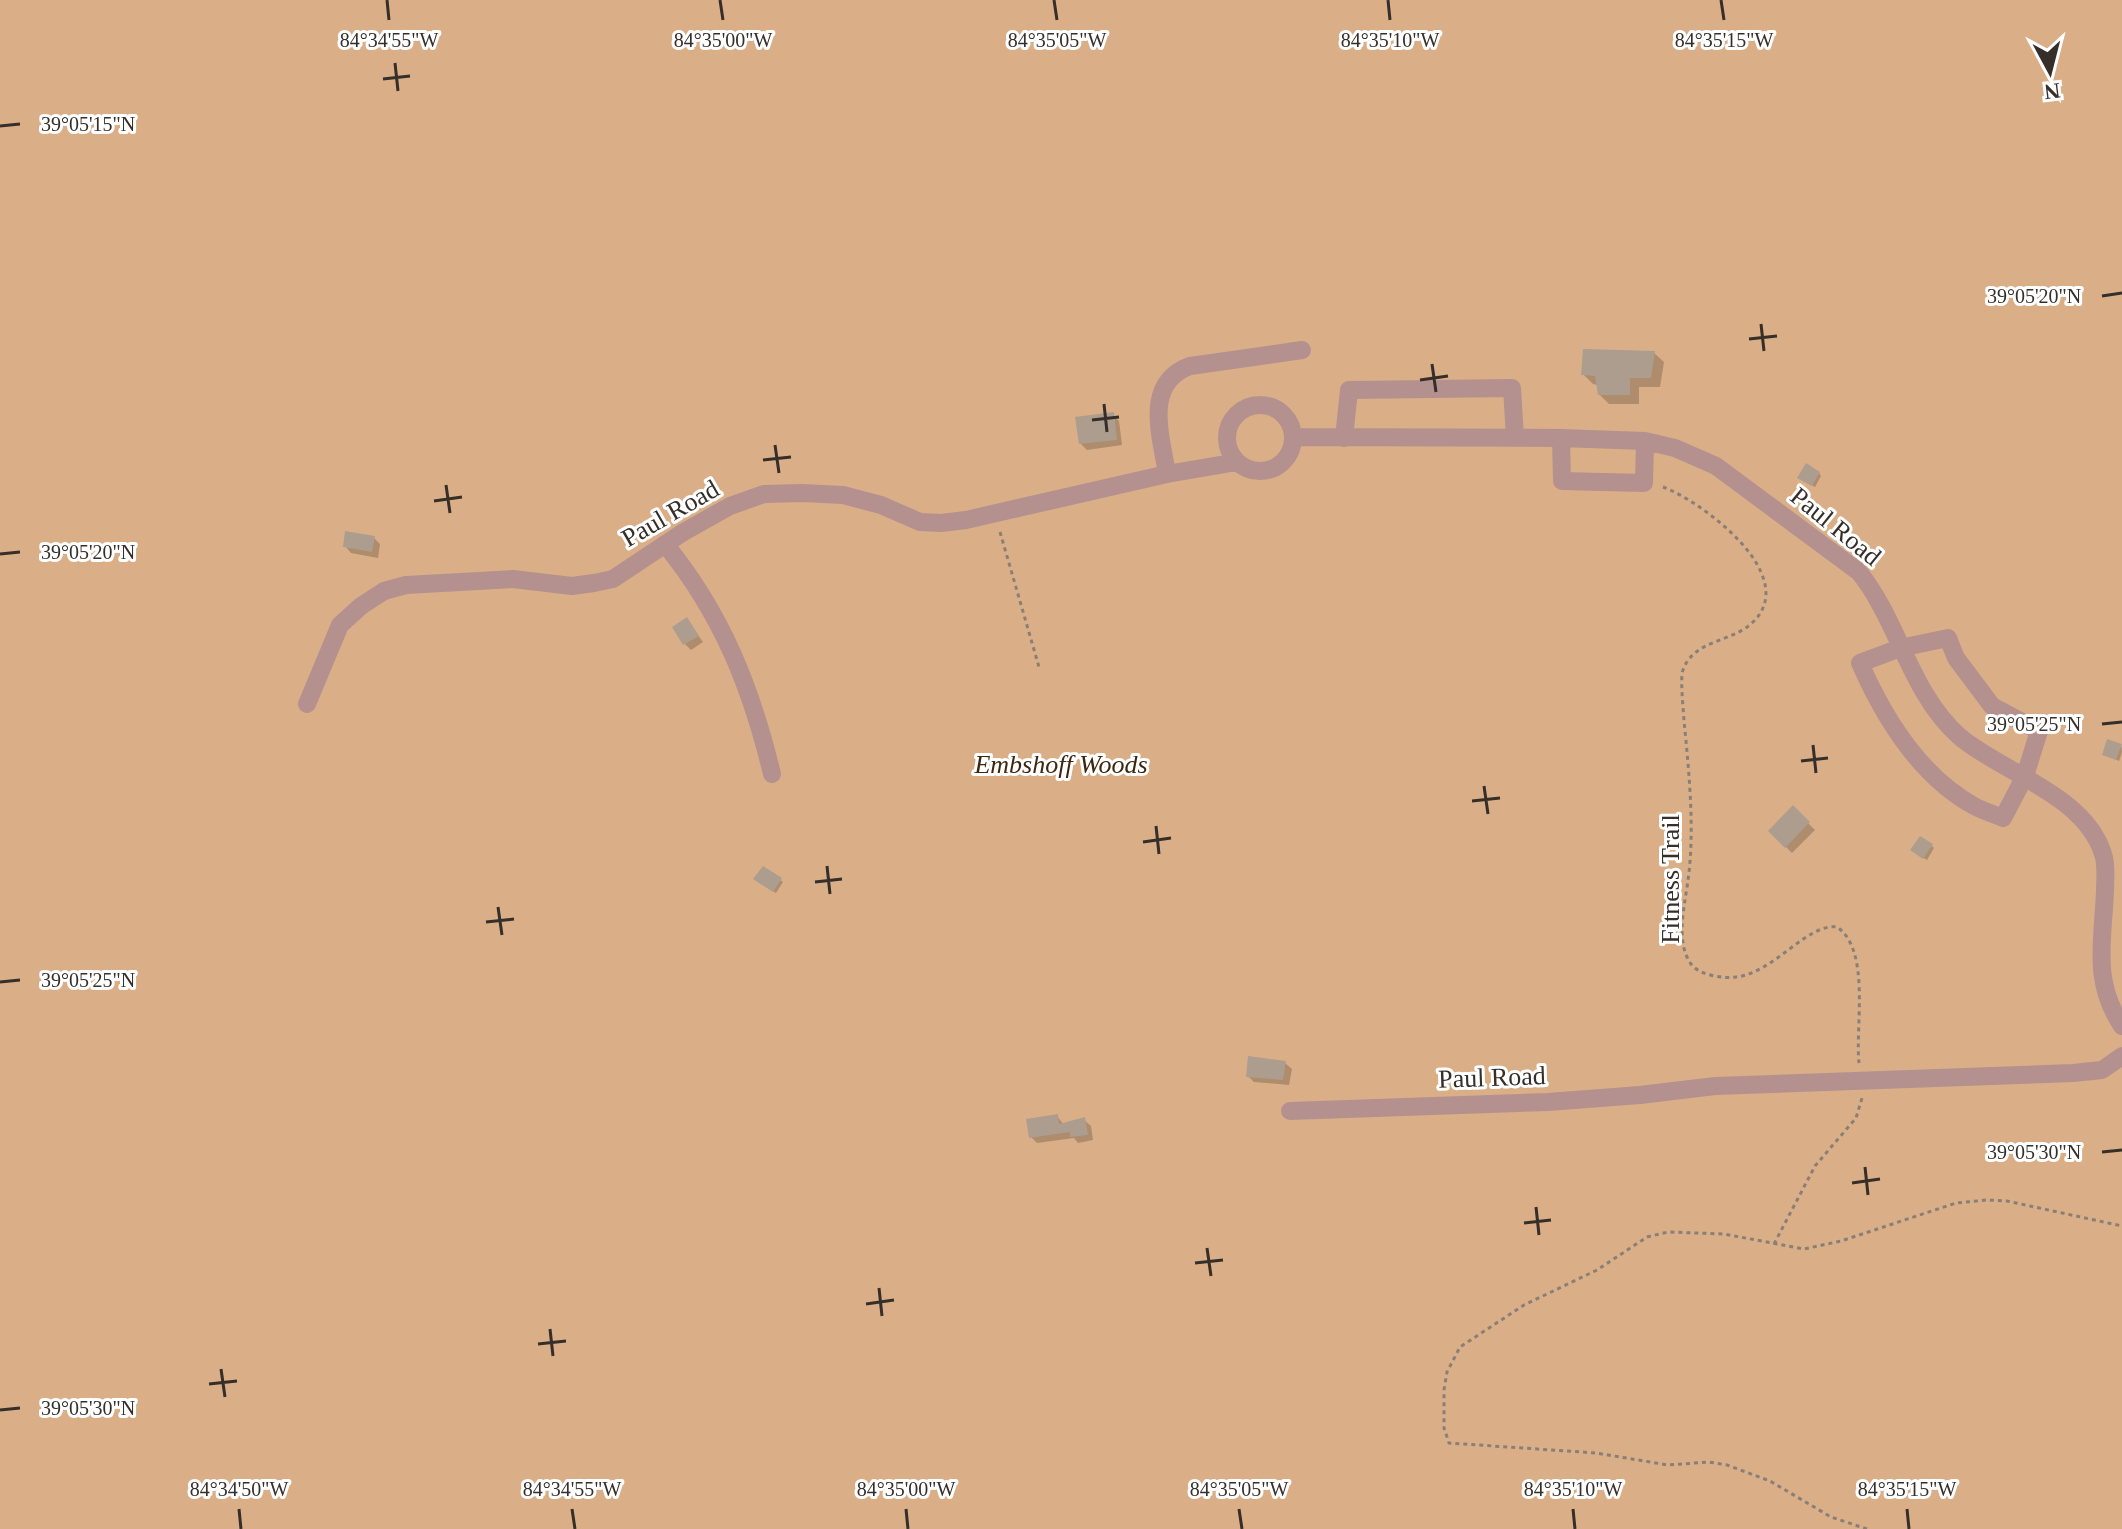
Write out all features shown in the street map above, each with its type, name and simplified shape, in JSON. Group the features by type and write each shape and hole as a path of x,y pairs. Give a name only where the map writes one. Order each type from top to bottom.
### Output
{"street":[{"path":"1167,474 1159,402 1163,385 1176,371 1190,366 1302,350"},
{"path":"1344,438 1349,390 1512,388 1515,438"},
{"path":"1237,462 1231,454 1227,433 1231,422 1246,408 1257,405 1278,410 1286,417 1294,437"},
{"name":"Paul Road","path":"307,704 340,625 384,591 406,585 513,579 572,586 613,579 730,506 764,494 843,495 881,505 920,522 941,523 1237,462 1251,470 1273,469 1287,458 1294,437 1645,441 1675,448 1716,466 1859,572 1873,589 1900,648 1932,704 1959,735 1990,758 2058,798 2090,830 2104,855 2100,961 2103,988 2122,1026"},
{"path":"1561,438 1562,481 1644,481 1645,441"},
{"path":"665,544 703,595 729,644 749,689 772,774"},
{"path":"1948,638 1956,658 1992,706 2039,731 2025,776 2003,818 1974,806 1938,779 1908,747 1873,693 1860,663 1900,648 1948,638"},
{"name":"Paul Road","path":"1290,1111 1548,1102 1715,1086 2073,1073 2102,1070 2122,1056"}],"path":[{"name":"Fitness Trail","path":"1644,481 1683,495 1718,521 1754,558 1765,590 1763,605 1754,621 1740,632 1698,650 1688,659 1682,673 1689,815 1689,873 1683,924 1690,963 1701,971 1728,978 1739,977 1774,962 1823,927 1837,927 1851,944 1857,965 1857,1047 1862,1080 1856,1118 1815,1166 1774,1244"},
{"path":"994,513 1039,667"},
{"path":"1867,1529 1831,1517 1770,1481 1717,1463 1668,1465 1596,1453 1449,1443 1444,1428 1447,1372 1465,1343 1524,1305 1597,1270 1639,1240 1668,1232 1724,1234 1804,1249 1830,1245 1956,1203 1987,1200 2007,1201 2122,1226"}],"green space":[{"name":"Embshoff Woods","path":"0,0 2122,0 2122,1529 0,1529"}],"building":[{"path":"1583,349 1655,351 1651,378 1630,378 1630,395 1598,395 1595,376 1581,375"},
{"path":"1114,412 1117,440 1079,444 1075,417"},
{"path":"1806,463 1820,472 1812,486 1797,478"},
{"path":"345,531 375,536 372,552 343,547"},
{"path":"687,617 699,636 683,645 672,627"},
{"path":"2107,739 2122,744 2116,760 2102,755"},
{"path":"1793,805 1810,822 1785,848 1768,831"},
{"path":"1920,836 1933,844 1923,859 1910,850"},
{"path":"763,866 782,878 773,892 753,879"},
{"path":"1248,1056 1286,1061 1283,1080 1246,1077"},
{"path":"1058,1114 1059,1124 1085,1117 1088,1135 1070,1137 1070,1132 1029,1138 1026,1119"}]}
